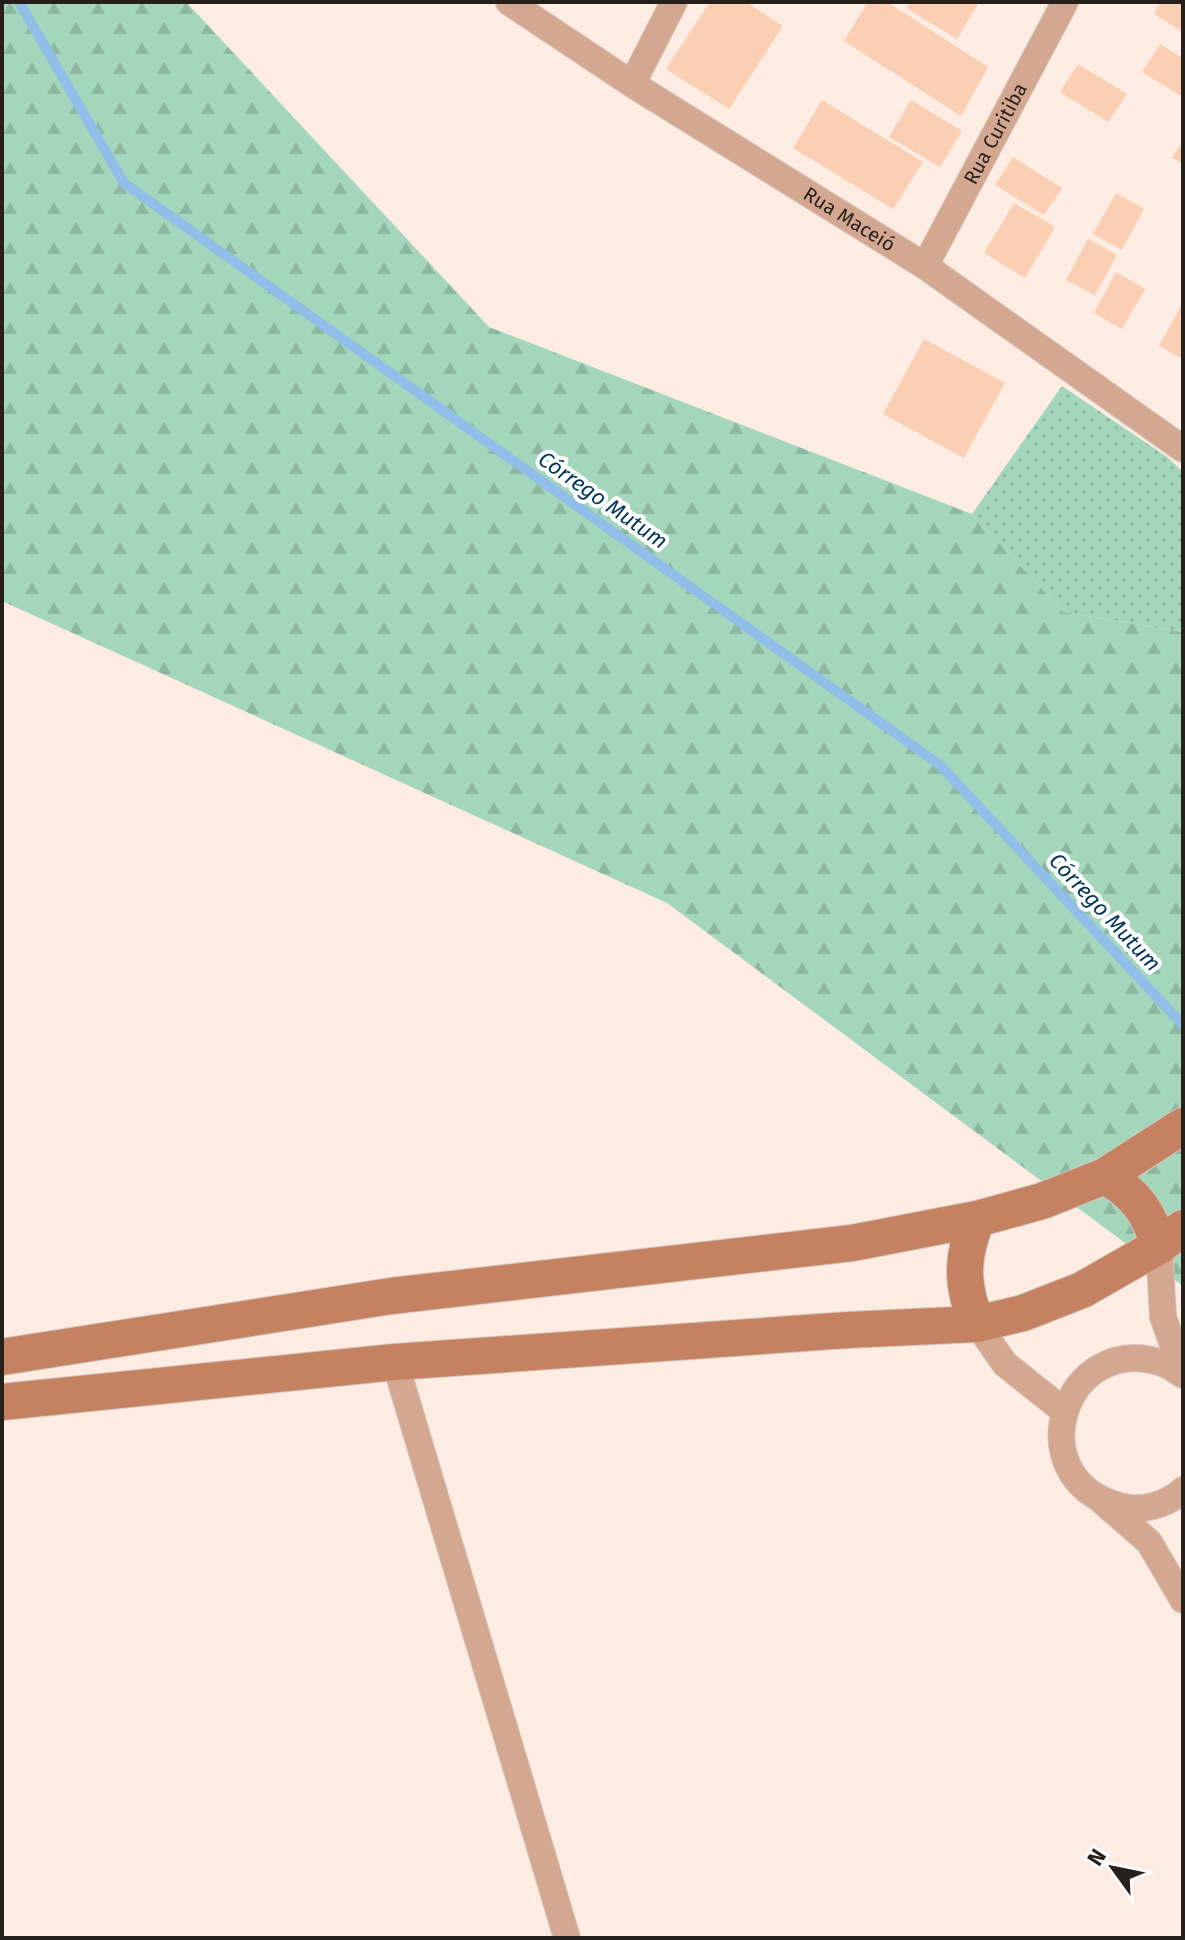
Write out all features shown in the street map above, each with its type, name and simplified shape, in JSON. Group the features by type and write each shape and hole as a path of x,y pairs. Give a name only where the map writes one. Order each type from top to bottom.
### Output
{"main road":[{"path":"2,1357 391,1296 852,1243 977,1219 1042,1201 1105,1176 1183,1126"},
{"path":"2,1402 395,1362 848,1330 977,1324 1023,1313 1082,1290 1171,1237 1150,1220 1135,1197 1105,1176"},
{"path":"977,1219 968,1239 965,1261 965,1282 977,1324"}],"street":[{"name":"Rua Maceió","path":"509,2 632,84 925,266 1183,449"},
{"path":"632,84 674,2"},
{"name":"Rua Curitiba","path":"925,266 1065,2"},
{"path":"1171,1237 1163,1317 1183,1374"},
{"path":"977,1324 1005,1364 1064,1411"},
{"path":"1183,1374 1163,1363 1140,1358 1117,1361 1095,1370 1076,1388 1064,1411 1060,1437 1066,1462 1079,1484 1149,1542 1183,1600"},
{"path":"395,1362 567,1938"},
{"path":"1100,1500 1124,1508 1150,1507 1174,1498 1183,1490"}],"green space":[{"path":"2,2 186,2 489,327 972,514 1064,612 1183,632 1183,1286 667,903 2,601"},
{"path":"1062,386 1167,457 1183,472 1183,632 1064,612 972,514"}],"building":[{"path":"710,2 746,2 783,26 729,109 666,69"},
{"path":"868,2 887,2 988,67 961,116 844,41"},
{"path":"910,2 979,2 957,39 906,8"},
{"path":"1161,2 1183,2 1183,32 1154,14"},
{"path":"1160,44 1183,58 1183,97 1142,72"},
{"path":"1078,64 1127,94 1108,122 1060,92"},
{"path":"822,100 923,162 893,209 793,148"},
{"path":"911,100 962,131 940,167 889,137"},
{"path":"1183,141 1183,164 1172,158"},
{"path":"1013,157 1062,188 1044,215 995,185"},
{"path":"1116,193 1144,209 1122,250 1093,234"},
{"path":"1014,203 1055,227 1025,278 984,253"},
{"path":"1088,239 1117,255 1095,295 1066,280"},
{"path":"1116,272 1145,289 1122,329 1094,313"},
{"path":"1183,302 1183,359 1159,346"},
{"path":"924,339 1005,383 964,458 883,414"}],"waterway":[{"name":"Córrego Mutum","path":"19,2 124,183 940,765 1183,1025"}]}
